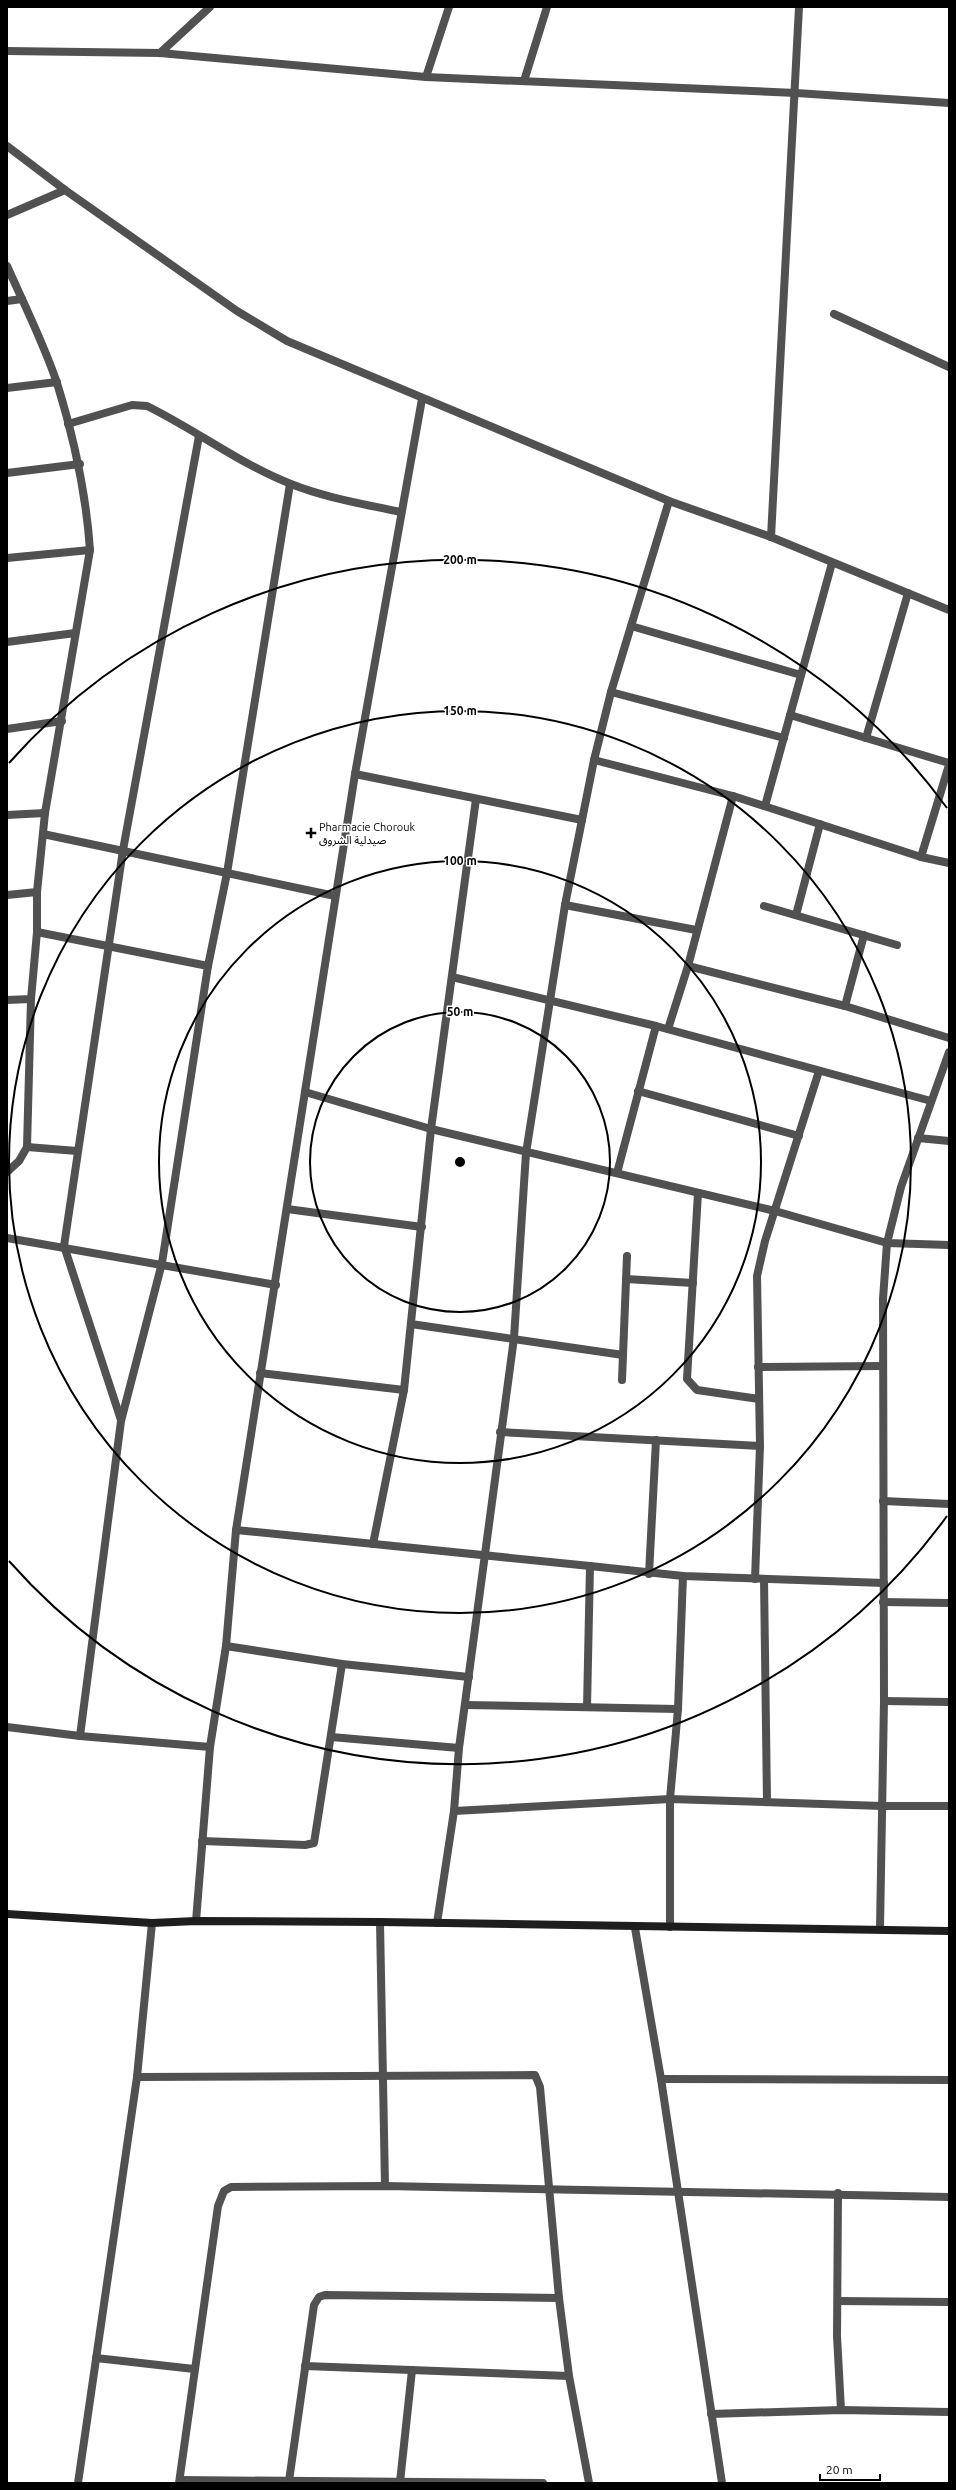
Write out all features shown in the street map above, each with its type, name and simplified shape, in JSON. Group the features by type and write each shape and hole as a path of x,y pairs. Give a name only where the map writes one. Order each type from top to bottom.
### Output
{"main road":[{"path":"7,1914 152,1923 196,1921 380,1922 635,1928 880,1928 949,1931"}],"street":[{"path":"160,53 210,7"},
{"path":"426,77 449,7"},
{"path":"524,80 548,7"},
{"path":"771,537 796,93 799,7"},
{"path":"7,51 160,53 426,77 524,80 796,93 949,103"},
{"path":"7,146 65,190 263,328 287,341 422,399 669,501 771,537 949,610"},
{"path":"7,215 65,190"},
{"path":"7,266 56,382 80,464 87,508 90,550 75,633 62,721 45,813 37,892 38,932 31,999 27,1147 19,1161 7,1172"},
{"path":"7,301 22,299"},
{"path":"834,314 949,367"},
{"path":"7,388 56,382"},
{"path":"196,1921 210,1747 226,1646 236,1530 260,1373 276,1285 286,1208 355,774 400,512 422,399"},
{"path":"68,424 127,406 141,404 156,410 258,469 290,484 318,494 400,512"},
{"path":"121,1421 64,1246 107,946 123,850 199,436"},
{"path":"7,473 80,464"},
{"path":"80,1736 121,1421 162,1264 208,966 227,873 290,484"},
{"path":"437,1923 454,1811 459,1748 500,1432 514,1338 526,1153 549,1002 565,905 594,760 611,692 669,501"},
{"path":"7,558 90,550"},
{"path":"765,806 832,563"},
{"path":"866,738 908,593"},
{"path":"631,626 801,675"},
{"path":"7,642 75,633"},
{"path":"611,692 784,738"},
{"path":"790,715 949,764 921,857"},
{"path":"7,729 62,721"},
{"path":"594,760 733,796 921,857 949,863"},
{"path":"355,774 582,820"},
{"path":"668,1029 688,966 696,930 733,796"},
{"path":"373,1544 404,1390 431,1129 476,799"},
{"path":"7,815 45,813"},
{"path":"796,916 820,824"},
{"path":"43,834 335,896"},
{"path":"7,895 37,892"},
{"path":"565,905 696,930"},
{"path":"764,906 898,945"},
{"path":"38,932 208,966"},
{"path":"846,1006 864,935"},
{"path":"688,966 846,1006 949,1038"},
{"path":"452,978 668,1029 931,1101"},
{"path":"7,1000 31,999"},
{"path":"617,1174 656,1026"},
{"path":"880,1928 884,1701 883,1299 887,1243 901,1187 949,1052"},
{"path":"755,1579 760,1446 757,1276 775,1211 819,1071"},
{"path":"638,1091 799,1136"},
{"path":"305,1092 431,1129 526,1153 775,1211 887,1243 949,1245"},
{"path":"918,1138 949,1141"},
{"path":"27,1147 77,1151"},
{"path":"698,1193 686,1375 689,1383 697,1390 759,1399"},
{"path":"286,1208 422,1227"},
{"path":"7,1238 64,1246 276,1285"},
{"path":"622,1380 626,1256"},
{"path":"626,1279 693,1283"},
{"path":"411,1324 514,1338 623,1356"},
{"path":"758,1367 884,1366"},
{"path":"260,1373 404,1390"},
{"path":"500,1432 760,1446"},
{"path":"649,1574 656,1440"},
{"path":"883,1502 949,1504"},
{"path":"236,1530 590,1566 649,1574 884,1583"},
{"path":"587,1707 590,1566"},
{"path":"670,1927 670,1799 678,1709 683,1576"},
{"path":"764,1579 767,1802"},
{"path":"884,1602 949,1603"},
{"path":"226,1646 342,1664 469,1677"},
{"path":"202,1841 314,1843 332,1737 342,1664"},
{"path":"884,1701 949,1702"},
{"path":"465,1705 678,1709"},
{"path":"7,1727 80,1736 210,1747"},
{"path":"332,1737 459,1748"},
{"path":"454,1811 670,1799 882,1806 949,1806"},
{"path":"380,1922 385,2186"},
{"path":"78,2483 137,2077 152,1923"},
{"path":"635,1928 661,2079 722,2483"},
{"path":"137,2077 382,2077 535,2075 540,2087 559,2298 569,2376 589,2483"},
{"path":"661,2079 949,2080"},
{"path":"543,2483 179,2482 218,2206 224,2191 231,2187 385,2186 677,2192 838,2193 949,2197"},
{"path":"838,2193 840,2410"},
{"path":"289,2482 314,2305 319,2297 324,2295 559,2298"},
{"path":"838,2300 949,2302"},
{"path":"96,2358 194,2369"},
{"path":"305,2366 569,2376"},
{"path":"400,2482 412,2370"},
{"path":"711,2414 840,2410 949,2412"}],"place":[{"name":"Pharmacie Chorouk صيدلية الشروق","path":"311,833"}]}
